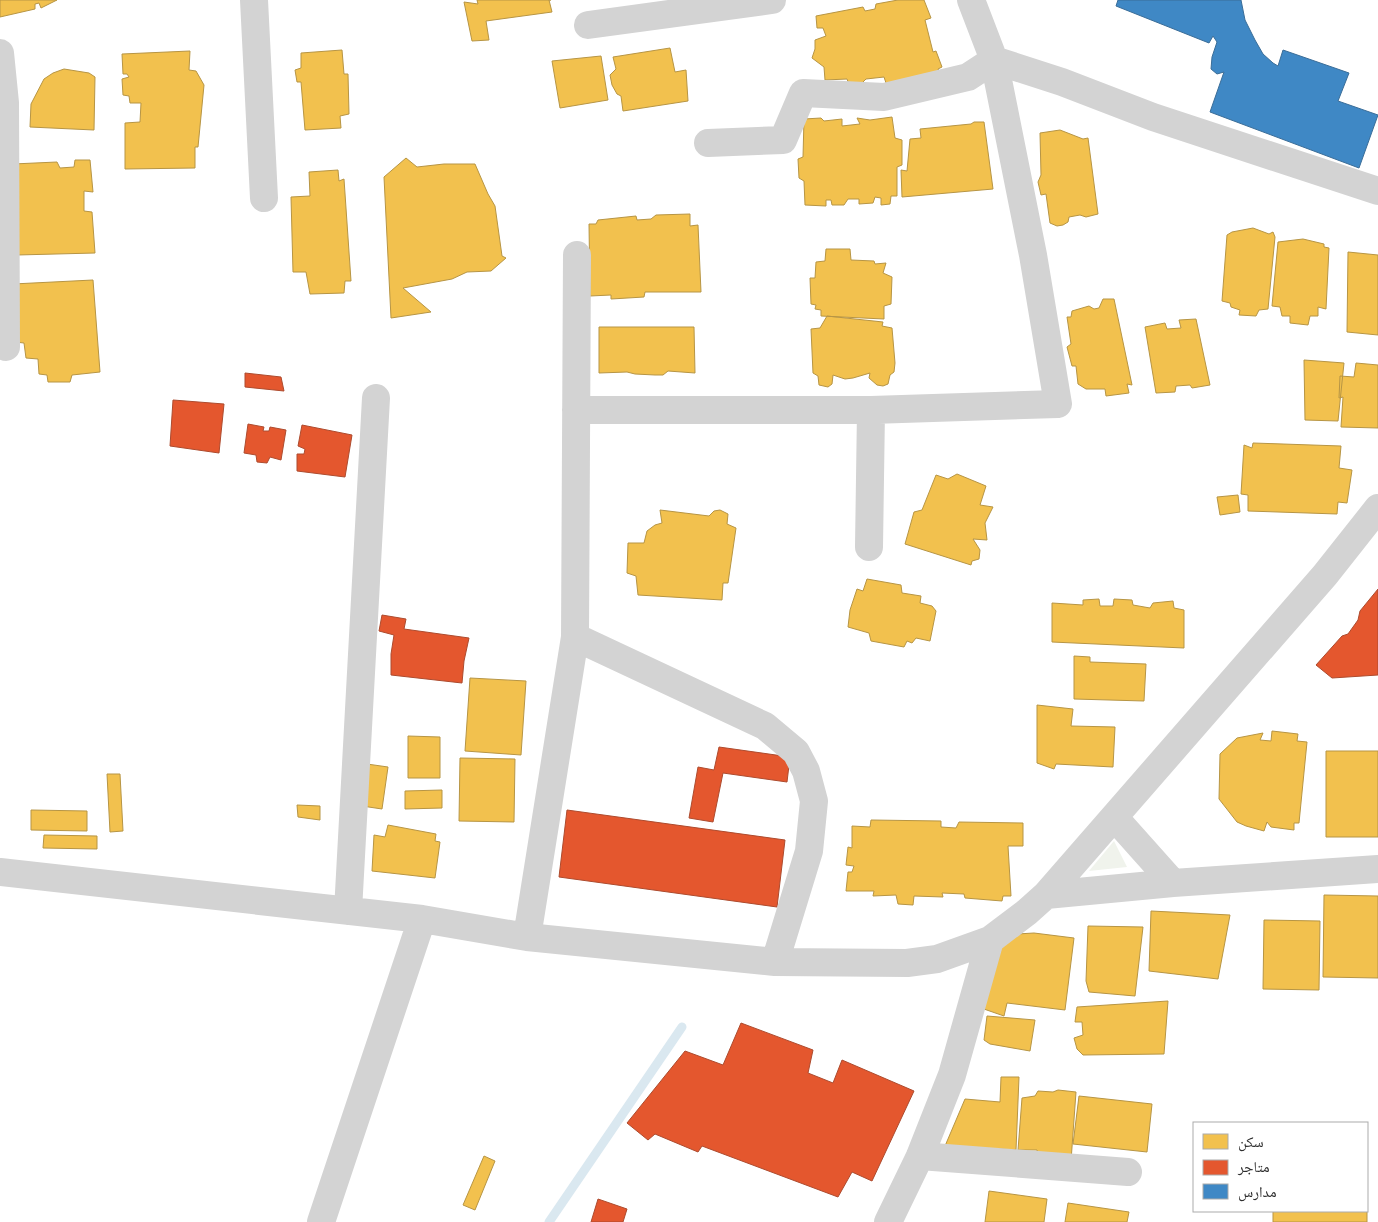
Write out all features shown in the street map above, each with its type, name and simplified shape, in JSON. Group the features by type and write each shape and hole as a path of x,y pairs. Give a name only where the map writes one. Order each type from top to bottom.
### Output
{"street":[{"path":"254,0 264,198"},
{"path":"588,25 772,0"},
{"path":"576,410 871,410 1058,404 1033,255 994,60 971,0"},
{"path":"0,53 5,103 6,348"},
{"path":"708,143 783,140 803,93 884,97 968,77 994,60"},
{"path":"994,60 1062,82 1154,117 1378,190"},
{"path":"527,937 575,637 577,255"},
{"path":"348,911 376,398"},
{"path":"869,548 871,410"},
{"path":"0,872 422,919 527,937 775,962 907,963 937,959 990,940 1046,895 1325,576 1378,508"},
{"path":"575,637 765,726 796,752 806,771 814,801 808,851 775,962"},
{"path":"1115,818 1174,883"},
{"path":"1046,895 1174,883 1378,869"},
{"path":"321,1222 422,919"},
{"path":"888,1222 920,1156 952,1075 990,940"},
{"path":"920,1156 1128,1172"}],"shaded area":[{"path":"1114,841 1127,867 1089,871"}],"building: سكن":[{"path":"0,0 57,0 41,8 39,3 35,4 35,9 0,17"},
{"path":"477,0 549,0 552,12 486,21 489,40 472,41 464,2 478,4"},
{"path":"898,0 924,0 931,18 925,20 933,52 936,51 942,67 938,69 940,73 887,86 884,77 866,79 861,84 850,87 847,79 825,80 824,67 812,58 815,40 826,36 823,28 817,28 816,16 863,7 865,11 875,9 876,4"},
{"path":"670,48 675,72 686,70 688,101 623,111 621,96 617,94 612,85 610,75 616,69 613,57"},
{"path":"342,50 344,74 348,74 349,114 340,116 341,128 305,130 301,82 297,82 295,70 301,68 301,53"},
{"path":"190,51 189,70 196,71 204,85 198,147 195,147 195,168 125,169 125,123 140,122 141,103 130,103 129,96 123,95 122,79 129,77 127,74 123,74 122,54"},
{"path":"601,56 608,100 560,108 552,61"},
{"path":"64,69 89,73 95,77 94,130 30,127 31,104 44,79"},
{"path":"892,117 895,138 902,140 902,165 897,167 897,196 891,196 890,204 881,205 881,198 875,197 873,203 859,204 859,199 848,199 844,205 832,205 831,200 826,200 826,206 805,205 804,181 799,178 798,159 803,157 804,119 821,118 824,121 842,119 842,126 860,124 857,118 870,120"},
{"path":"974,122 984,122 993,189 902,197 901,170 907,171 910,139 921,138 920,129 971,124"},
{"path":"1060,130 1083,139 1088,138 1098,214 1086,217 1080,215 1069,217 1068,222 1057,226 1050,223 1046,194 1041,195 1038,182 1041,175 1040,133"},
{"path":"406,158 417,167 444,164 475,164 495,206 502,256 506,258 491,271 467,272 452,279 403,288 431,312 391,318 384,177"},
{"path":"75,160 90,160 93,192 84,191 84,211 92,212 95,253 17,255 13,164 57,162 60,168 74,167"},
{"path":"338,170 339,181 344,179 351,281 345,281 344,293 310,294 306,272 293,272 291,197 310,196 309,172"},
{"path":"690,214 690,226 698,225 701,292 645,292 644,297 611,299 611,295 590,296 589,224 596,224 598,220 636,216 637,220 651,219 656,215"},
{"path":"1253,228 1269,234 1273,232 1275,237 1268,309 1259,310 1256,316 1239,315 1240,310 1231,307 1230,303 1222,301 1227,235 1232,232"},
{"path":"1303,239 1324,244 1324,247 1329,248 1326,309 1318,307 1318,316 1310,316 1308,325 1290,323 1290,316 1282,316 1280,307 1272,306 1278,242"},
{"path":"826,249 850,249 851,260 874,261 875,264 886,263 883,273 892,277 891,304 884,306 884,319 821,316 821,310 815,309 816,305 811,304 810,278 815,278 816,262 825,261"},
{"path":"1348,252 1378,255 1378,335 1347,332"},
{"path":"93,280 100,372 72,375 70,382 48,382 47,375 39,374 38,359 26,358 24,343 15,342 13,284"},
{"path":"1103,299 1114,299 1132,385 1127,384 1129,393 1106,396 1105,389 1086,389 1078,384 1076,366 1072,366 1067,347 1071,344 1067,317 1071,317 1072,311 1089,306 1094,309 1099,308"},
{"path":"827,316 883,322 882,326 892,328 895,363 894,372 890,375 888,384 883,386 877,385 869,378 870,373 845,379 833,375 832,384 828,387 819,385 818,376 813,373 811,329 820,328"},
{"path":"1196,319 1210,385 1192,388 1190,385 1176,386 1175,392 1156,393 1145,327 1165,323 1167,329 1181,328 1179,320"},
{"path":"599,327 694,327 695,373 668,371 663,375 655,375 627,372 599,373"},
{"path":"1304,360 1344,363 1338,421 1305,420"},
{"path":"1356,363 1378,365 1378,428 1341,427 1343,397 1339,398 1340,376 1354,377"},
{"path":"1253,443 1341,446 1339,468 1352,470 1347,503 1338,502 1337,514 1248,511 1248,495 1241,494 1244,445 1252,448"},
{"path":"957,474 986,486 980,505 993,507 985,523 987,540 973,539 980,550 979,559 972,561 971,565 905,544 914,512 922,510 936,475 948,479"},
{"path":"1238,495 1240,512 1220,515 1217,497"},
{"path":"660,510 709,516 714,511 720,510 728,514 727,524 736,528 728,583 723,583 722,600 638,595 636,576 627,573 628,543 644,543 647,531 655,525 662,523"},
{"path":"867,579 901,585 902,593 921,596 920,603 932,606 936,611 930,641 916,638 912,643 907,641 904,647 871,641 869,633 848,627 850,610 857,589 863,591"},
{"path":"1099,599 1100,606 1113,606 1114,599 1132,600 1133,605 1150,608 1153,603 1173,601 1174,608 1184,610 1184,648 1052,642 1052,603 1083,605 1083,600"},
{"path":"1074,656 1090,657 1090,662 1146,664 1144,701 1074,699"},
{"path":"470,678 526,681 521,755 465,751"},
{"path":"1037,705 1073,709 1071,726 1115,727 1113,767 1056,764 1054,769 1037,763"},
{"path":"1272,731 1298,734 1297,741 1307,742 1299,823 1294,823 1294,830 1271,827 1267,822 1264,831 1246,826 1237,822 1219,799 1220,754 1237,738 1263,733 1260,740 1271,741"},
{"path":"408,736 440,737 440,778 408,778"},
{"path":"1326,751 1378,751 1378,837 1326,837"},
{"path":"460,758 515,759 514,822 459,821"},
{"path":"367,764 388,767 382,809 362,806"},
{"path":"107,774 120,774 123,831 110,832"},
{"path":"442,790 442,808 405,809 405,791"},
{"path":"297,805 320,806 320,820 298,817"},
{"path":"31,810 87,811 87,831 31,830"},
{"path":"871,820 941,821 941,827 956,828 959,822 1023,823 1023,846 1008,846 1011,896 1003,896 1002,901 965,898 964,894 942,893 943,897 914,896 913,905 898,904 896,895 873,896 874,891 846,891 848,872 852,872 854,866 846,865 848,847 852,848 852,826 870,827"},
{"path":"388,825 436,834 435,841 440,842 435,878 372,871 374,835 385,837"},
{"path":"44,835 97,836 97,849 43,848"},
{"path":"1324,895 1378,896 1378,978 1323,977"},
{"path":"1151,911 1230,915 1218,979 1149,971"},
{"path":"1264,920 1320,921 1319,990 1263,989"},
{"path":"1088,926 1143,927 1135,996 1089,992 1086,981"},
{"path":"1034,933 1074,938 1065,1010 1007,1003 1004,1016 981,1008 1003,941 1017,934"},
{"path":"1168,1001 1164,1054 1083,1055 1077,1049 1074,1038 1083,1035 1082,1022 1075,1022 1077,1007"},
{"path":"987,1016 1035,1020 1030,1051 990,1044 984,1040"},
{"path":"1001,1077 1019,1077 1016,1150 945,1146 965,1099 1000,1102"},
{"path":"1058,1090 1076,1092 1071,1161 1039,1159 1037,1150 1018,1150 1022,1098 1035,1096 1038,1091 1053,1092"},
{"path":"1079,1096 1152,1104 1147,1152 1073,1144"},
{"path":"484,1156 495,1161 475,1210 463,1205"},
{"path":"989,1191 1047,1199 1044,1222 985,1222"},
{"path":"1068,1203 1129,1212 1127,1222 1065,1222"},
{"path":"1273,1212 1367,1212 1367,1222 1273,1222"}],"building: متاجر":[{"path":"245,373 281,377 284,391 245,387"},
{"path":"173,400 224,404 219,453 170,446"},
{"path":"248,424 264,427 263,431 269,431 270,427 286,430 281,460 270,457 267,463 257,462 256,455 244,453"},
{"path":"302,425 352,435 345,477 297,471 297,454 304,454 305,449 298,446"},
{"path":"1378,589 1378,675 1332,678 1316,665 1342,636 1348,634 1358,620 1360,611"},
{"path":"382,615 406,619 404,629 469,638 462,683 391,675 391,654 394,635 379,631"},
{"path":"719,747 790,757 787,782 723,773 713,822 689,818 698,767 714,770"},
{"path":"567,810 785,840 777,907 559,877"},
{"path":"741,1023 813,1050 808,1073 833,1083 842,1060 914,1091 872,1181 852,1172 838,1197 702,1146 698,1152 655,1134 648,1140 627,1123 685,1051 723,1065"},
{"path":"598,1199 627,1209 623,1222 591,1222"}],"building: مدارس":[{"path":"1118,0 1241,0 1245,20 1255,40 1263,54 1273,63 1278,66 1283,50 1349,73 1338,101 1378,115 1359,168 1210,112 1224,72 1217,74 1211,69 1212,57 1217,42 1213,36 1209,43 1116,6"}],"waterway":[{"path":"549,1222 682,1027"}]}
